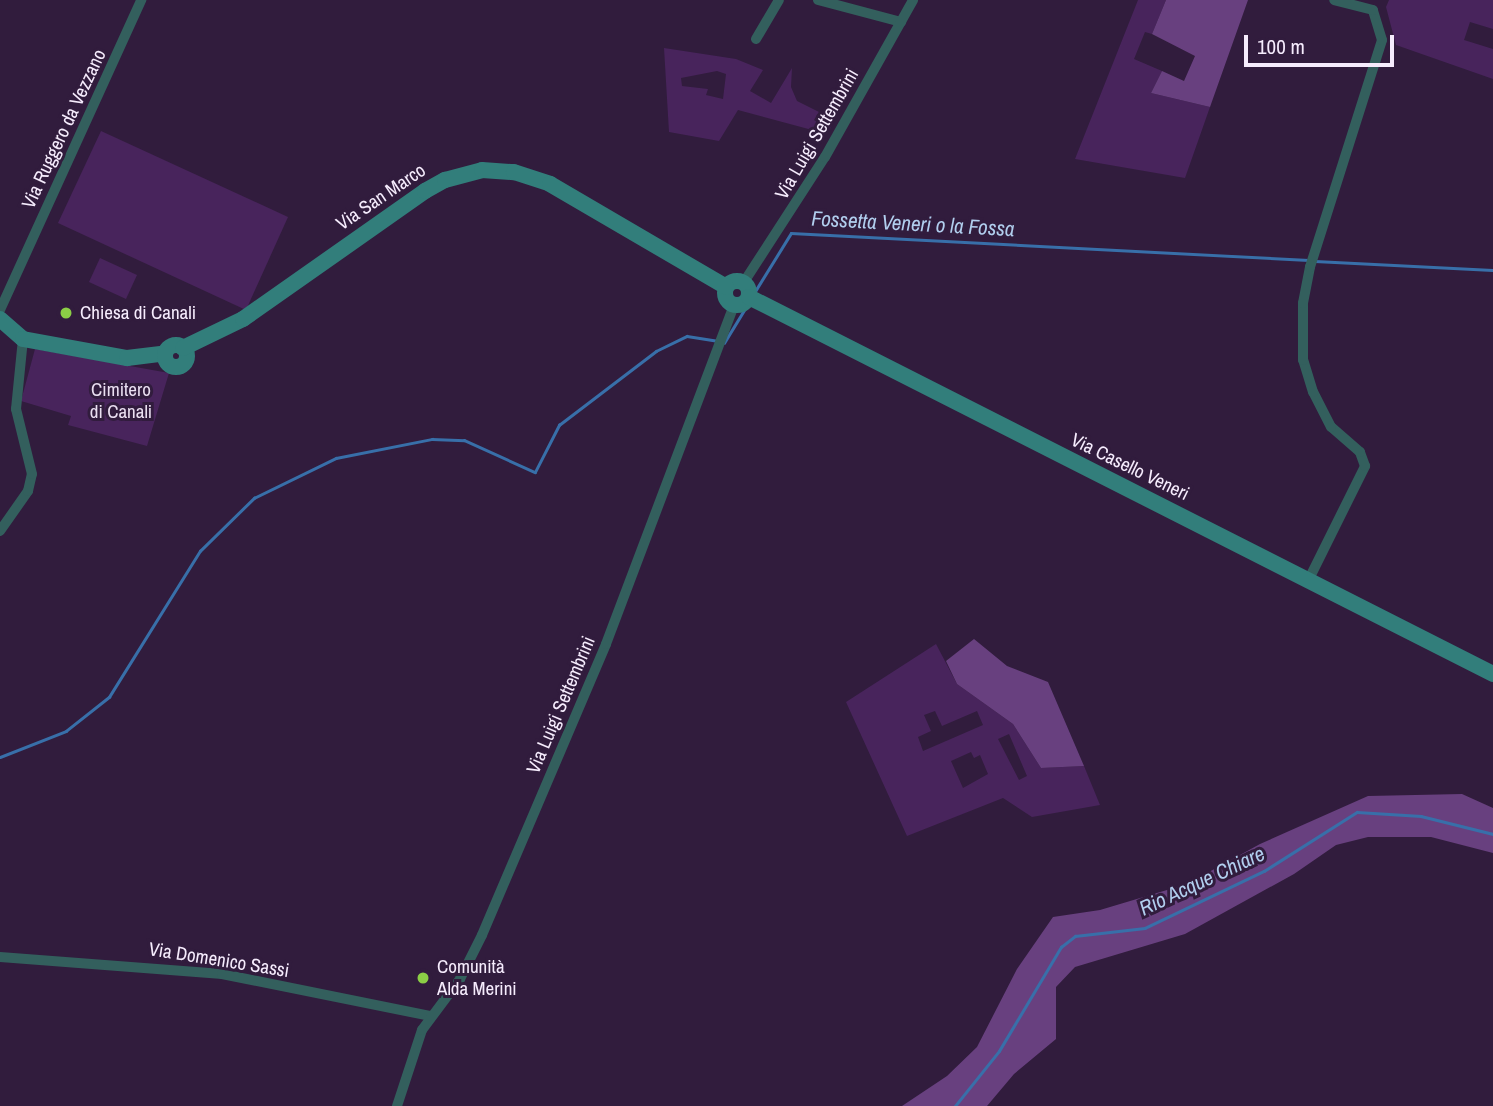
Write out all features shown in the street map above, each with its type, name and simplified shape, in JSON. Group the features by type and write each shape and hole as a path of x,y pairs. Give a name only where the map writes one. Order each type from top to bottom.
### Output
{"street":[{"name":"Via Ruggero da Vezzano","path":"0,310 141,0"},
{"path":"756,39 779,0"},
{"path":"818,0 901,22"},
{"name":"Via Luigi Settembrini","path":"750,294 791,214 914,0"},
{"path":"1310,577 1364,466 1364,457 1331,427 1320,410 1303,360 1303,303 1314,254 1381,47 1375,5 1334,0"},
{"name":"Via San Marco","path":"23,339 127,358 167,358 173,345 185,353 287,290 425,191 445,180 482,170 514,172 550,184 726,286"},
{"path":"736,280 750,294 734,304 726,297 726,286 736,280"},
{"name":"Via Casello Veneri","path":"750,294 1062,457 1310,577 1493,674"},
{"name":"Via Luigi Settembrini","path":"397,1106 429,1016 460,979 514,861 606,644 734,304"},
{"path":"0,319 23,339 16,409 32,474 28,491 0,531"},
{"name":"Via Domenico Sassi","path":"0,957 222,974 429,1016"}],"green space":[{"path":"1138,0 1166,0 1152,34 1145,32 1134,59 1162,71 1151,93 1210,107 1185,178 1075,159"},
{"path":"1389,0 1493,0 1493,29 1470,22 1464,40 1493,49 1493,79 1396,45 1386,7"},
{"path":"664,48 736,59 763,70 750,91 771,103 792,68 791,87 797,101 835,120 827,134 738,110 719,141 669,132","holes":["717,71 726,74 723,99 706,95 708,89 682,86 681,78"]},
{"path":"101,131 288,217 246,310 58,223"},
{"path":"100,258 137,275 126,299 89,282"},
{"name":"Cimitero di Canali","path":"35,349 169,373 147,446 68,425 71,416 21,401"},
{"path":"936,644 957,684 1013,724 1041,768 1084,766 1100,805 1032,817 1003,798 907,836 846,702","holes":["935,711 942,726 977,711 983,725 923,751 918,737 931,731 924,715","1009,734 1027,776 1019,780 998,739","971,752 974,758 980,755 988,774 963,788 951,761"]}],"shaded area":[{"path":"1166,0 1248,0 1210,107 1151,93 1162,71 1184,81 1195,56 1152,34"},
{"path":"974,639 1007,666 1048,682 1084,766 1041,768 1013,724 957,684 946,661"},
{"path":"1462,794 1493,808 1493,853 1431,837 1368,837 1336,845 1294,874 1185,934 1075,967 1056,987 1056,1039 1014,1074 987,1106 902,1106 947,1076 977,1047 1017,969 1053,917 1100,910 1187,884 1260,844 1368,796"}],"waterway":[{"name":"Fossetta Veneri o la Fossa","path":"754,293 791,233 1308,260"},
{"name":"Fossetta Veneri o la Fossa","path":"1315,261 1493,270"},
{"name":"Fossetta Veneri o la Fossa","path":"724,343 749,302"},
{"name":"Fossetta Veneri o la Fossa","path":"0,757 66,731 109,697 200,551 254,498 336,458 432,439 464,440 535,472 559,425 656,351 687,336 717,341"},
{"name":"Rio Acque Chiare","path":"955,1106 999,1051 1061,947 1075,936 1145,928 1264,871 1357,812 1421,816 1493,834"}],"place":[{"name":"Chiesa di Canali","path":"66,313"},
{"name":"Comunità Alda Merini","path":"423,978"}]}
